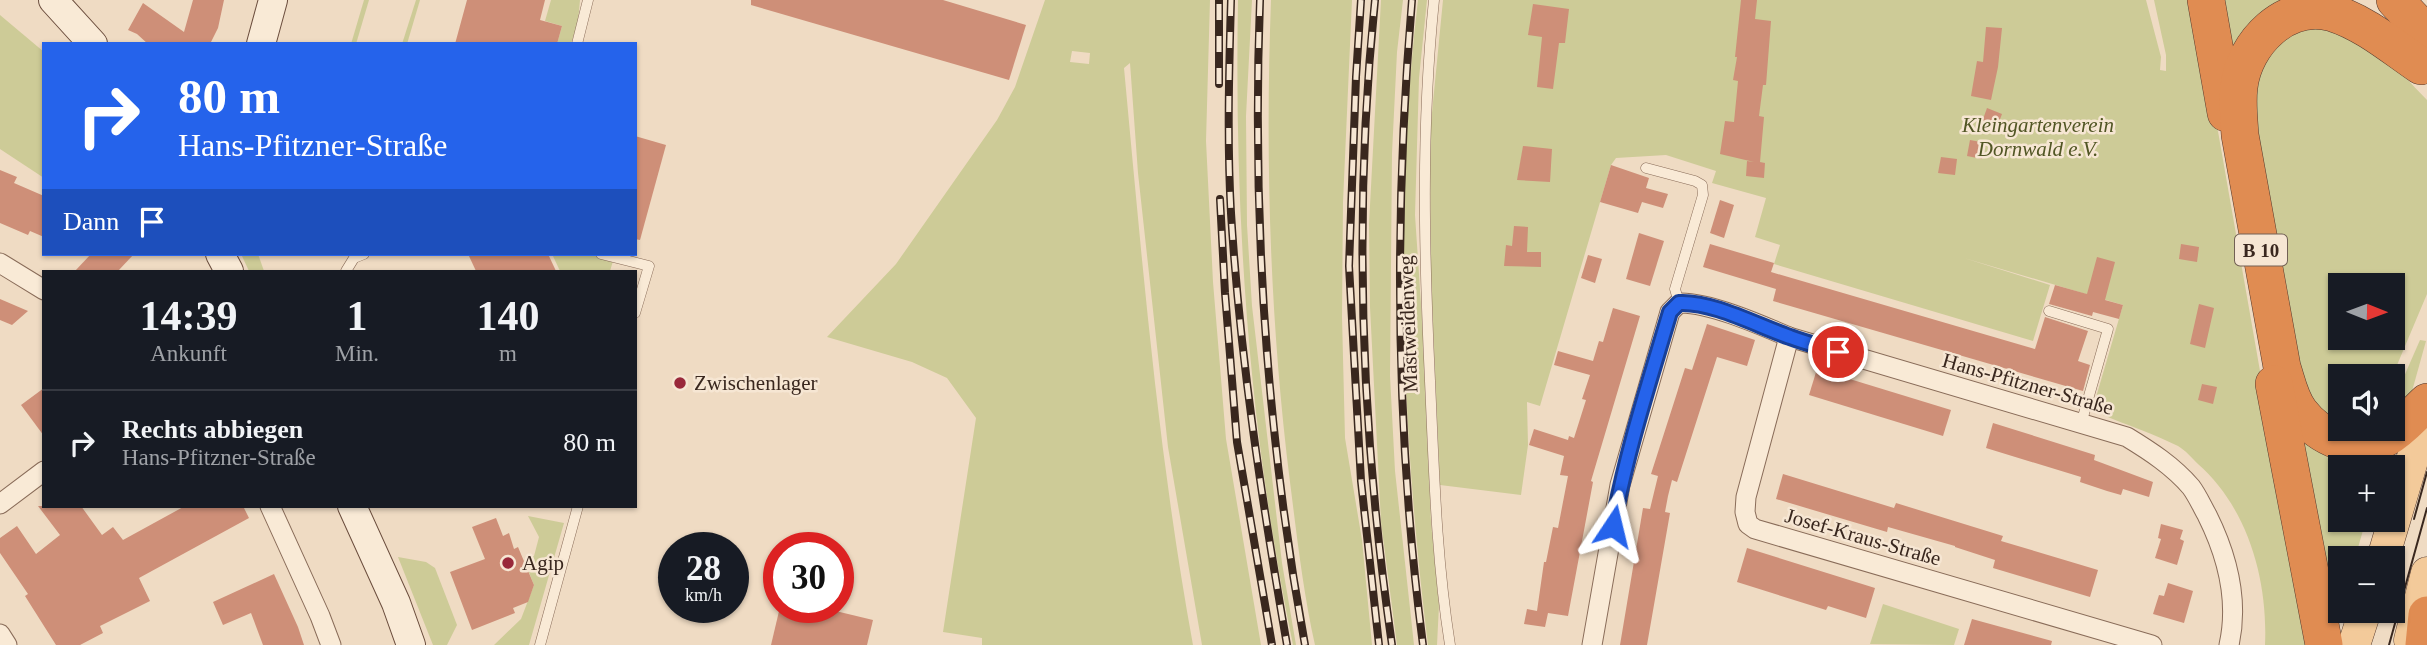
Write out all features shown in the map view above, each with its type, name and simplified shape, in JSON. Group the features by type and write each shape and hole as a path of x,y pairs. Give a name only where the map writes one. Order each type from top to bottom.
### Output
{"highway":[{"path":"2206,0 2271,371 2324,645"},
{"path":"2359,0 2425,58"},
{"path":"2395,0 2425,58"},
{"name":"B 10","path":"2425,58 2331,12 2300,12 2268,29 2256,42 2242,72 2238,106 2240,135 2282,367 2299,411 2320,432 2334,439 2349,443 2370,443 2386,438 2400,428 2427,402"},
{"path":"2424,645 2427,615"}],"main road":[{"path":"53,0 91,42"},
{"path":"262,42 273,0"},
{"path":"2387,546 2427,410"},
{"path":"353,508 396,603 411,645"},
{"path":"2409,645 2427,573"},
{"path":"2354,645 2361,623"}],"street":[{"path":"0,263 42,289"},
{"name":"Hans-Pfitzner-Straße","path":"1679,303 1691,303 1761,325 1789,337 2127,437 2172,467 2193,489 2218,537 2232,597 2233,629 2229,645"},
{"path":"1592,645 1620,485 1670,312 1679,303"},
{"name":"Josef-Kraus-Straße","path":"1789,337 1746,497 1745,512 1748,524 1845,556 2152,645"},
{"path":"0,504 42,472"},
{"path":"271,508 331,645"},
{"path":"0,634 7,645"}],"lane":[{"path":"578,42 589,0"},
{"name":"Mastweidenweg","path":"1434,0 1425,148 1424,251 1436,522 1450,645"},
{"path":"1646,168 1702,185 1703,195 1675,289 1679,303"},
{"path":"347,270 354,258 359,256"},
{"path":"609,256 649,266 637,306"},
{"path":"2049,311 2108,330 2081,424"},
{"path":"540,645 578,508"}],"green space":[{"path":"364,0 369,0 357,42 352,42"},
{"path":"416,0 420,0 408,42 403,42"},
{"path":"551,0 580,0 578,22 572,42 558,42 562,26 545,21"},
{"path":"1045,0 1210,0 1206,141 1213,282 1226,439 1261,645 1202,645 1168,447 1138,173 1130,63 1124,68 1152,357 1170,501 1193,645 982,645 982,638 943,632 976,418 947,378 912,362 827,337 896,264 997,120 1015,87","holes":["1072,51 1090,53 1089,64 1070,62"]},
{"path":"1238,0 1252,0 1246,116 1247,225 1252,306 1282,563 1296,645 1293,645 1278,565 1255,405 1242,243 1237,81"},
{"path":"1271,0 1352,0 1343,202 1345,438 1362,540 1372,645 1315,645 1304,584 1283,422 1274,302 1269,181"},
{"path":"1381,0 1403,0 1397,52 1392,153 1390,376 1395,471 1414,645 1397,645 1381,522 1370,307 1369,224"},
{"path":"1418,0 1427,0 1419,78 1415,215 1431,522 1439,605 1437,645 1428,645 1419,566 1404,322 1405,160"},
{"name":"Kleingartenverein Dornwald e.V.","path":"1443,0 2146,0 2161,57 2160,70 2166,71 2166,55 2154,0 2195,0 2308,645 2265,645 2263,595 2251,547 2242,523 2215,482 2181,448 2103,415 2105,407 2094,404 2123,305 1964,258 2050,285 2033,341 1774,264 1780,245 1755,237 1766,198 1712,183 1716,171 1666,155 1616,158 1611,165 1540,406 1527,402 1528,445 1521,495 1440,485 1431,279 1430,133"},
{"path":"2217,0 2287,0 2228,51"},
{"path":"0,15 42,50 42,177 0,149"},
{"path":"2317,22 2350,33 2365,41 2391,62 2427,100 2427,294 2405,346 2405,273 2328,273 2328,350 2403,350 2397,364 2328,364 2328,423 2313,408 2289,367 2246,139 2248,99 2259,61 2267,49 2287,31 2306,23"},
{"path":"242,256 259,256 264,270 249,270"},
{"path":"553,256 597,256 613,261 610,270 560,270"},
{"path":"2420,340 2426,341 2409,402 2405,406 2405,374"},
{"path":"2297,434 2369,455 2328,455 2328,532 2363,532 2358,546 2328,546 2328,605"},
{"path":"528,516 564,523 529,645 494,645 521,619 534,585 524,560 534,556 539,537"},
{"path":"398,557 426,562 435,568 457,625 447,645 433,645"},
{"path":"1883,604 1959,629 1954,645 1870,644"}],"building":[{"path":"193,0 224,0 218,28 211,42 146,42 128,30 143,3 184,32"},
{"path":"467,0 545,0 540,20 562,26 558,42 456,42"},
{"path":"751,0 943,0 1026,25 1009,80 751,5"},
{"path":"1741,0 1757,0 1755,19 1771,21 1766,85 1763,85 1759,116 1764,117 1760,162 1765,163 1764,178 1746,176 1747,161 1754,162 1720,154 1725,121 1734,122 1738,81 1733,80"},
{"path":"1533,4 1569,9 1565,43 1559,43 1553,89 1537,87 1542,37 1528,35"},
{"path":"1986,27 2002,28 1991,100 1971,96 1977,61 1983,62"},
{"path":"1987,108 2002,114 1997,127 1982,122"},
{"path":"637,137 666,145 640,240 637,239"},
{"path":"1970,140 1986,143 1982,159 1967,156"},
{"path":"1523,146 1552,149 1550,182 1517,180"},
{"path":"1941,157 1957,159 1955,175 1938,173"},
{"path":"1611,165 1649,178 1646,188 1668,194 1663,208 1642,202 1638,213 1600,202"},
{"path":"0,170 17,177 14,183 42,195 42,236 30,231 28,235 0,223"},
{"path":"1720,200 1734,205 1724,238 1710,233"},
{"path":"1514,226 1528,227 1527,252 1541,252 1541,267 1504,266 1506,245 1512,246"},
{"path":"1639,233 1664,241 1650,286 1626,279"},
{"path":"1710,244 1774,263 1771,272 2035,349 2045,317 2088,331 2078,361 2090,365 2083,391 1773,301 1776,289 1703,267"},
{"path":"2181,244 2199,247 2197,262 2179,259"},
{"path":"1588,255 1602,259 1595,283 1581,278"},
{"path":"89,256 132,256 119,270 76,270"},
{"path":"469,256 549,256 556,270 476,270"},
{"path":"2097,257 2115,262 2105,300 2123,305 2119,319 2093,312 2092,316 2049,304 2055,285 2087,294"},
{"path":"0,299 28,311 12,325 0,320"},
{"path":"2199,304 2214,308 2205,348 2190,344"},
{"path":"1613,308 1640,316 1591,481 1593,482 1568,616 1548,613 1545,627 1524,624 1527,609 1537,611 1544,562 1553,527 1558,528 1568,476 1560,475 1564,456 1529,445 1534,429 1568,440 1569,436 1574,438 1586,400 1582,399 1590,375 1554,365 1558,351 1593,361 1599,341 1603,342"},
{"path":"1707,324 1755,340 1747,366 1717,357 1677,482 1672,480 1668,496 1665,512 1670,513 1647,645 1620,645 1643,508 1650,509 1658,476 1651,474 1685,368 1692,370"},
{"path":"1817,369 1951,410 1943,436 1809,395"},
{"path":"2202,384 2217,387 2213,404 2198,400"},
{"path":"42,389 42,433 21,405"},
{"path":"1993,423 2095,455 2094,460 2153,482 2149,497 2123,489 2121,495 2107,491 2080,482 2081,477 1986,448"},
{"path":"1783,474 1894,508 1896,503 2003,536 2001,541 2098,570 2090,597 1993,568 1995,560 1955,546 1888,527 1887,532 1776,499"},
{"path":"38,506 82,508 102,535 113,527 123,540 181,508 244,508 249,518 139,578 150,601 100,626 103,633 80,645 56,645 25,596 28,594 0,553 0,538 17,526 36,554 60,535"},
{"path":"496,518 503,536 509,533 514,549 518,547 534,585 528,602 513,608 515,613 472,630 450,572 485,559 472,527"},
{"path":"2161,524 2183,530 2180,539 2184,541 2177,565 2155,558 2161,539 2158,538"},
{"path":"1747,548 1875,588 1866,618 1828,606 1826,610 1737,582"},
{"path":"274,574 304,645 263,645 251,613 223,625 213,602"},
{"path":"2168,583 2193,591 2184,623 2153,614 2159,595 2164,596"},
{"path":"854,615 873,620 867,645 771,645 776,623 854,623"},
{"path":"1972,619 2052,641 2051,645 1964,645"}],"tram line":[{"path":"2414,519 2427,472"},
{"path":"2389,645 2427,508"}],"railway":[{"path":"1219,0 1219,84"},
{"path":"1231,0 1229,160 1235,267 1253,430 1287,645"},
{"path":"1260,0 1258,162 1265,324 1280,485 1305,645"},
{"path":"1361,0 1349,266 1361,481 1379,645"},
{"path":"1375,0 1364,161 1364,323 1373,484 1392,645"},
{"path":"1412,0 1402,161 1400,323 1407,484 1423,645"},
{"path":"1220,199 1237,442 1272,645"}],"place":[{"name":"Zwischenlager","path":"680,383"},
{"name":"Agip","path":"508,563"}],"route":[{"path":"1613,526 1620,485 1642,405 1670,312 1679,303 1691,303 1838,352"}]}
